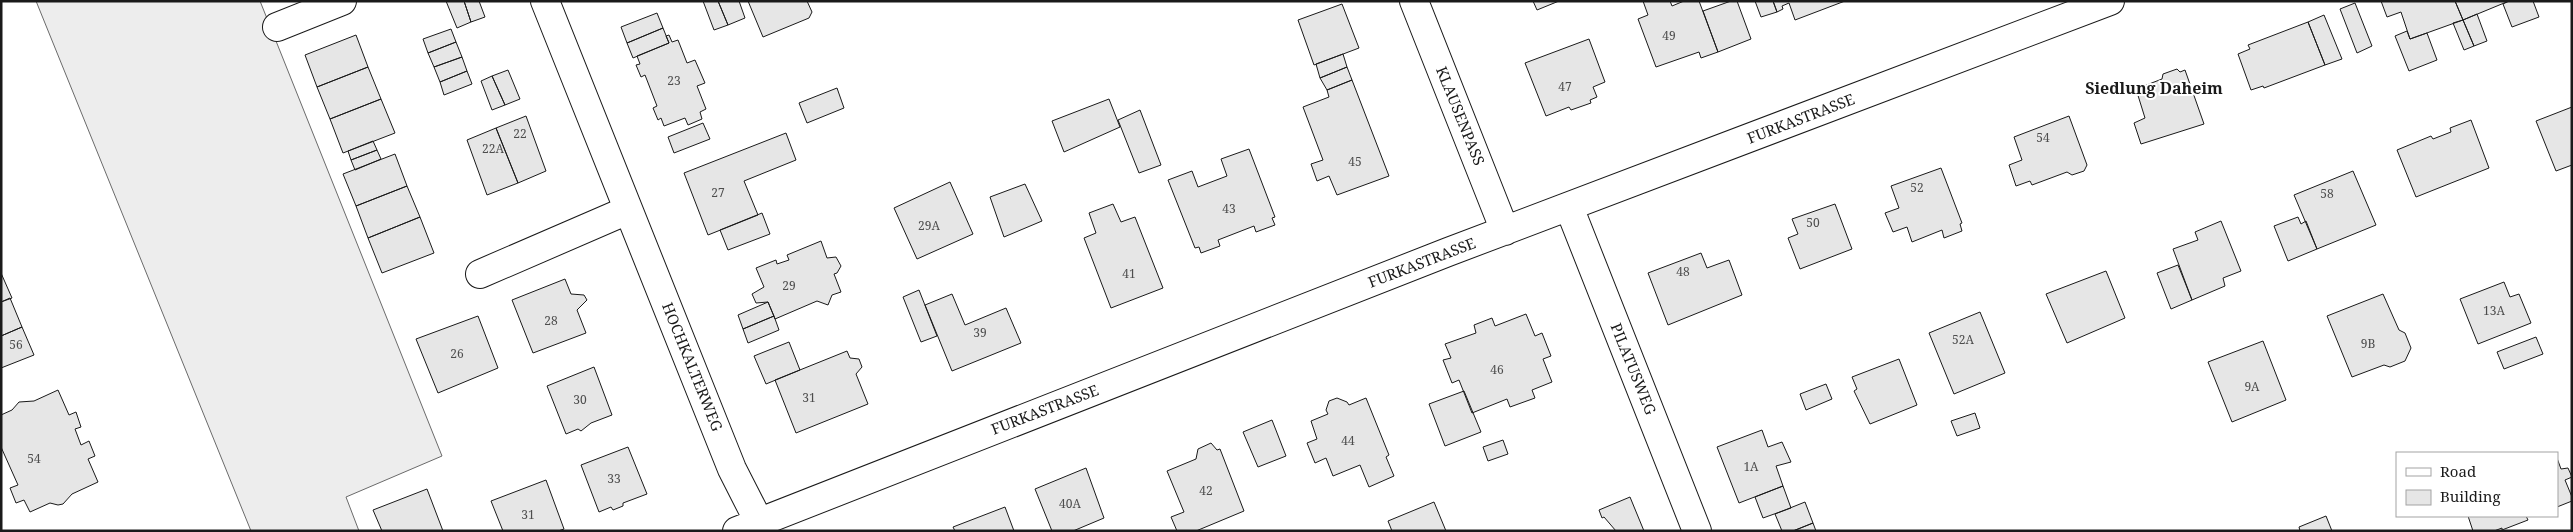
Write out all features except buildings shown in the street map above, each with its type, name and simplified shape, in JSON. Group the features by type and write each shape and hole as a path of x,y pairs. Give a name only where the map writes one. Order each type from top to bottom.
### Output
{"street":[{"path":"277,27 342,1"},
{"name":"KLAUSENPASS","path":"1414,1 1505,231"},
{"name":"FURKASTRASSE","path":"748,526 1505,231 2110,1"},
{"name":"HOCHKALTERWEG","path":"549,3 628,210 732,469 748,526"},
{"name":"PILATUSWEG","path":"1569,207 1697,531"},
{"path":"480,274 628,210"}],"shaded area":[{"path":"36,1 260,1 442,456 346,497 359,531 251,531"}],"district":[{"name":"Siedlung Daheim","path":"2154,88"}]}
